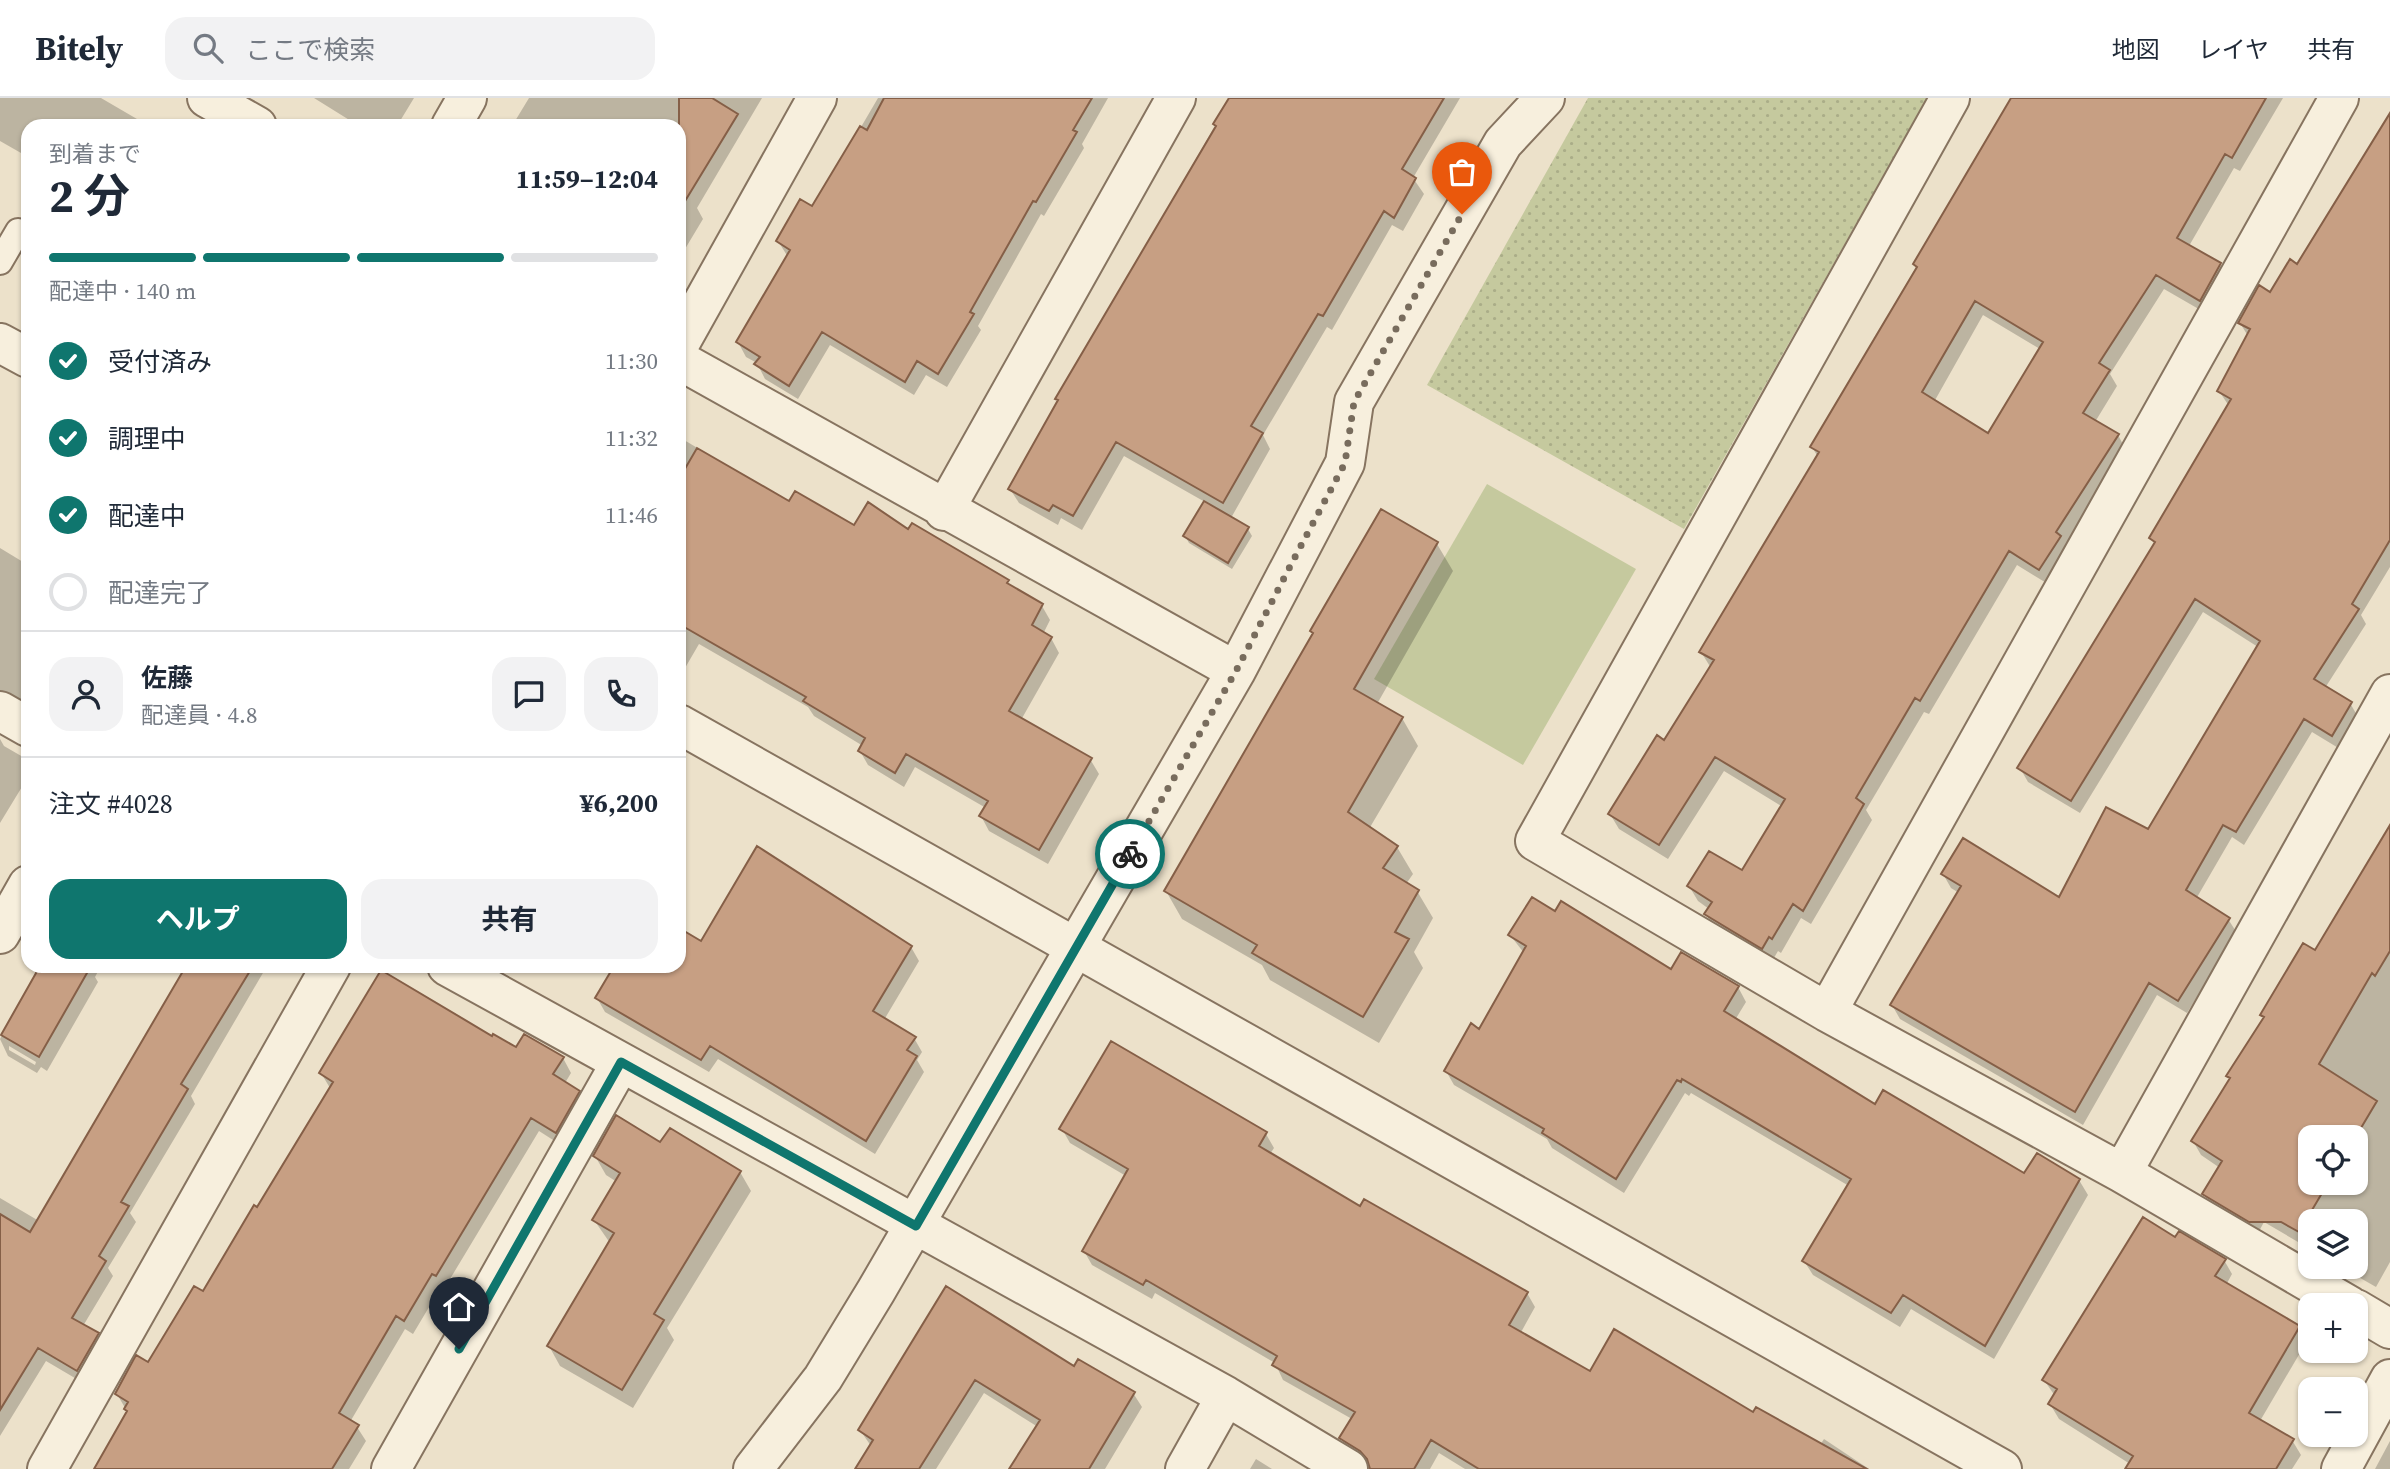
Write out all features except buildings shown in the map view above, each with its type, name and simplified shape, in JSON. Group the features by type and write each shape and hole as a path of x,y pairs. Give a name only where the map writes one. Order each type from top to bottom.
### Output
{"street":[{"path":"207,98 244,119"},
{"path":"455,119 467,98"},
{"path":"686,332 817,98"},
{"path":"944,510 1176,98"},
{"path":"753,1469 824,1378 916,1226 1236,671 1345,463 1354,402 1503,143 1545,98"},
{"path":"1950,98 1535,841 1827,1012 2122,1173 2328,1293"},
{"path":"1827,1012 2339,98"},
{"path":"0,343 21,354"},
{"path":"686,364 1236,671"},
{"path":"2122,1173 2390,694"},
{"path":"0,711 21,722"},
{"path":"686,728 2002,1469"},
{"path":"0,934 21,897"},
{"path":"47,1469 327,973"},
{"path":"460,973 1226,1396 1348,1469"},
{"path":"391,1469 621,1062"},
{"path":"2368,1316 2390,1329"},
{"path":"2341,1469 2390,1379"},
{"path":"1185,1469 1226,1396"}],"lane":[{"path":"0,262 15,229"}],"green space":[{"path":"1588,98 1927,98 1684,529 1427,385"},
{"path":"1487,484 1636,569 1523,765 1374,679"}],"way so far":[{"path":"1130,854 1236,671 1345,463 1354,402 1462,214"}],"route":[{"path":"459,1349 621,1062 916,1226 1130,854"}]}
